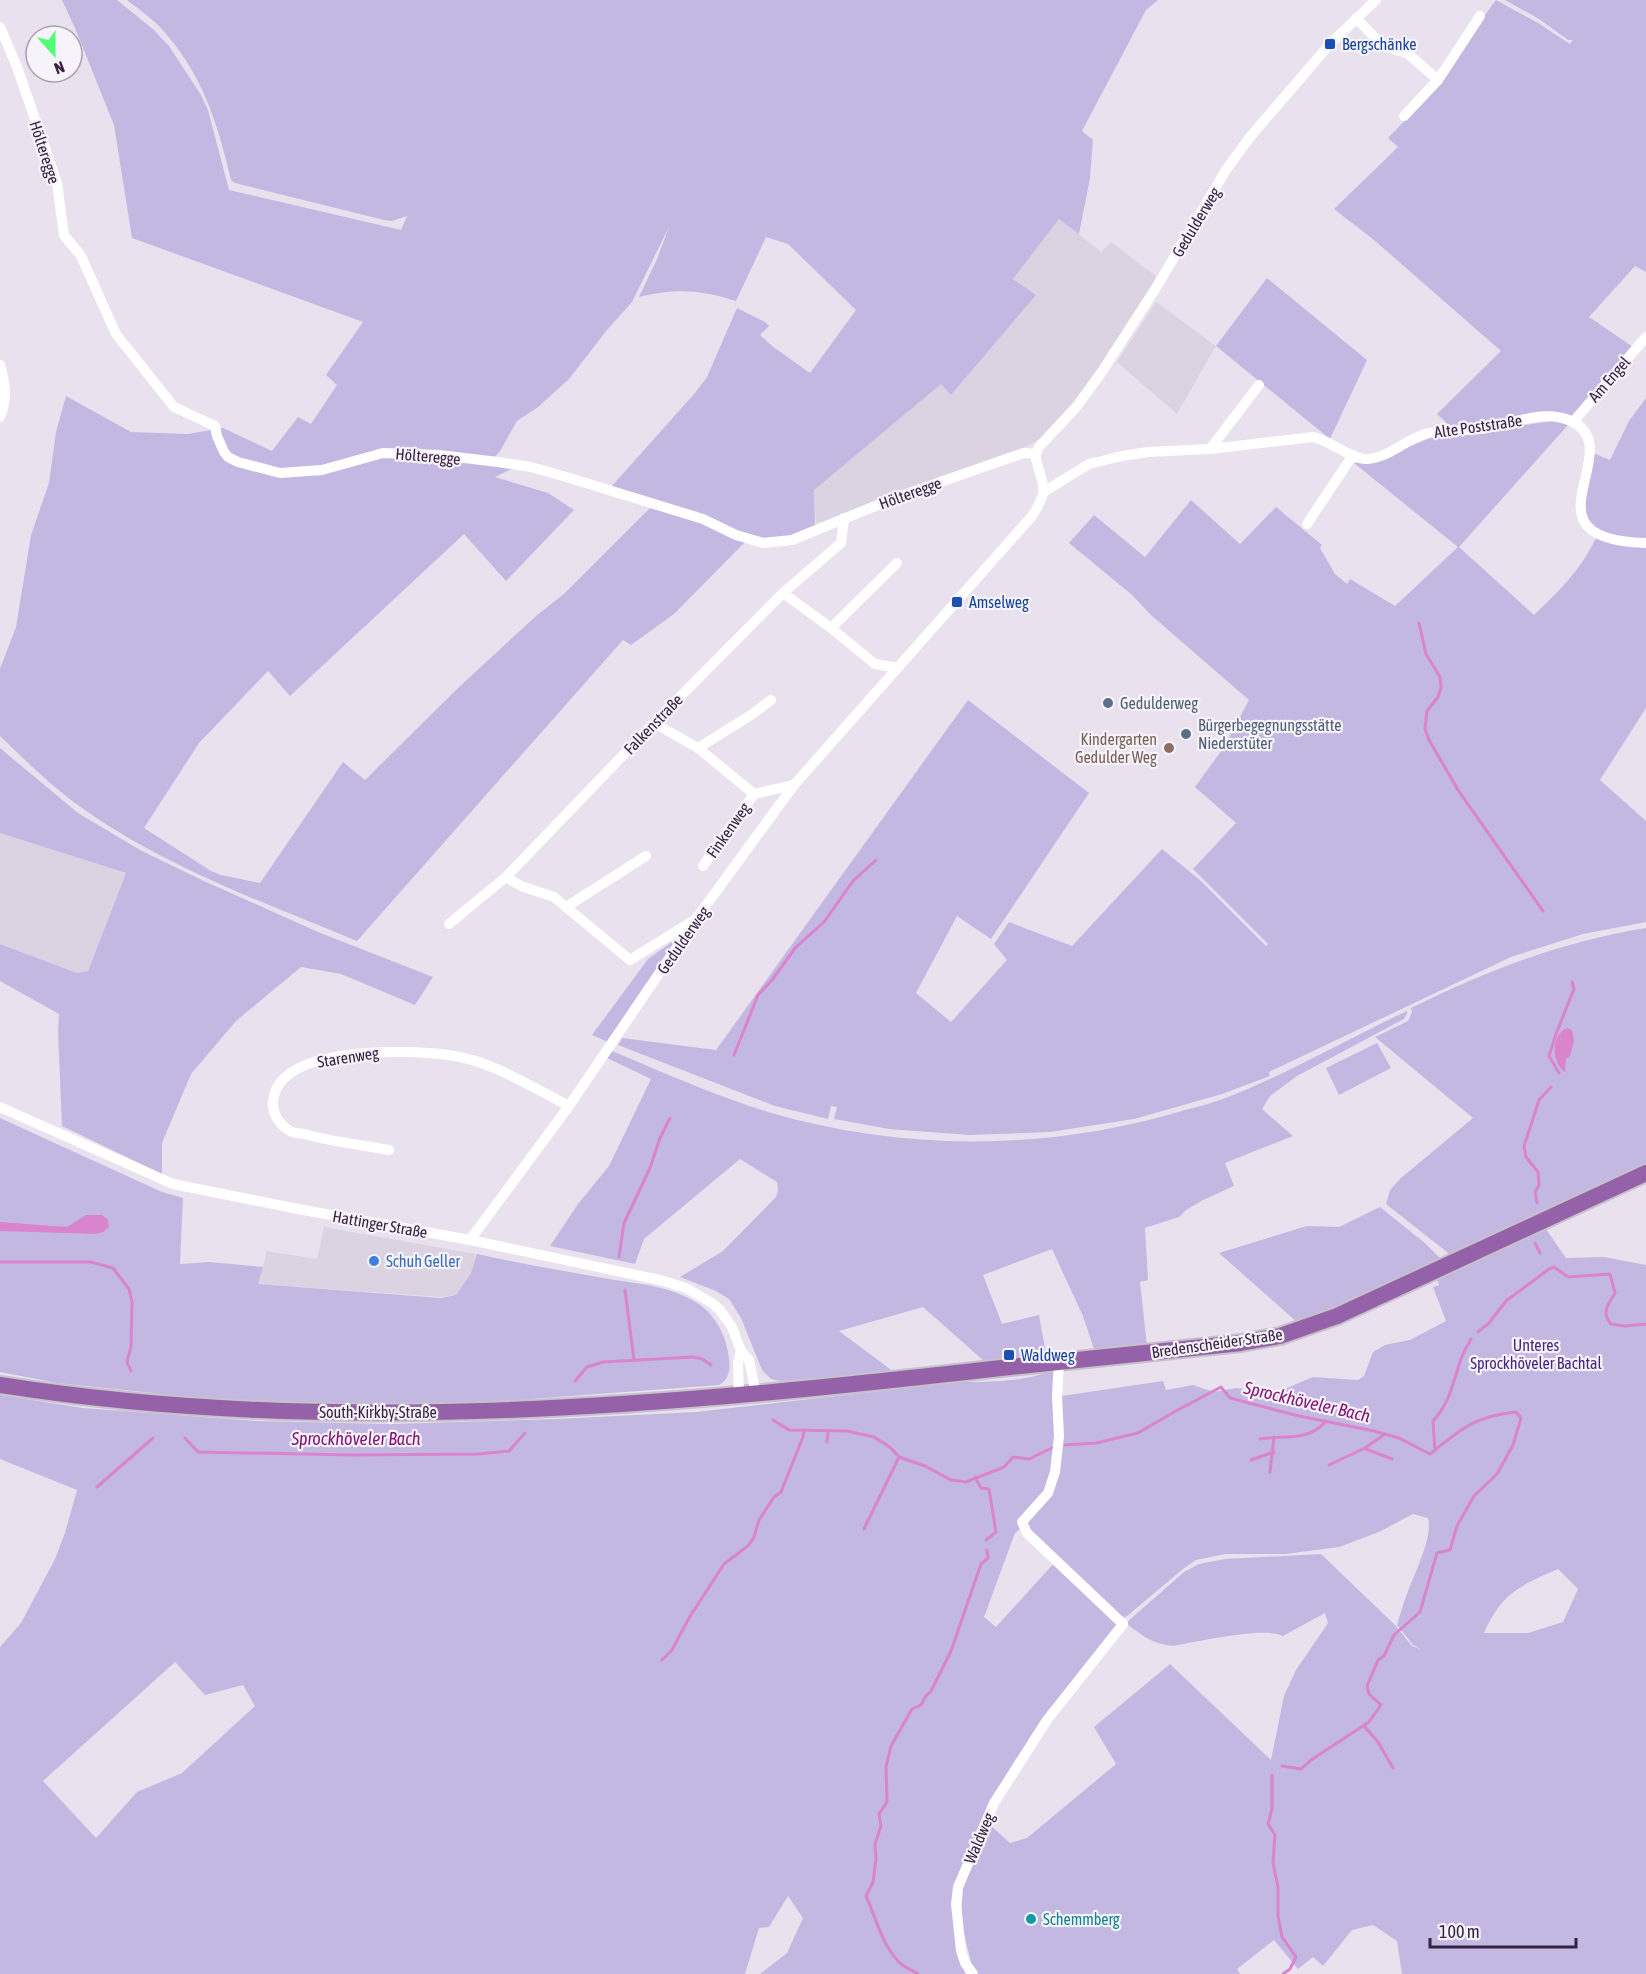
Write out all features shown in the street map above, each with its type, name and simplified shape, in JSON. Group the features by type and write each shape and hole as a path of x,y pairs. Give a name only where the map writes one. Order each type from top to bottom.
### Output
{"main road":[{"name":"Bredenscheider Straße","path":"756,1394 1241,1343 1280,1336 1306,1328 1380,1297 1646,1173"},
{"name":"South-Kirkby-Straße","path":"0,1385 136,1403 223,1409 359,1413 539,1409 756,1394"}],"street":[{"name":"Gedulderweg","path":"1036,454 1041,444 1057,430 1101,373 1154,291 1226,170 1250,137 1330,45 1376,0"},
{"path":"1404,116 1438,80 1480,16"},
{"path":"1356,18 1384,47 1407,53 1438,80"},
{"name":"Hölteregge","path":"0,27 57,183 64,235 81,256 116,334 174,408 215,426 224,452 238,462 280,472 322,470 382,453 439,455 531,467 703,519 736,535 764,543 792,540 895,498 1014,456 1024,453 1036,454"},
{"name":"Am Engel","path":"1572,422 1646,337"},
{"path":"0,365 6,405 0,417"},
{"path":"1210,449 1259,385"},
{"name":"Alte Poststraße","path":"1044,491 1089,464 1148,452 1210,449 1313,437 1363,459 1374,458 1432,432 1481,429 1555,416 1572,422"},
{"path":"1572,422 1586,432 1591,443 1580,506 1589,530 1603,537 1646,543"},
{"path":"1036,454 1044,491"},
{"path":"1306,524 1353,455"},
{"name":"Gedulderweg","path":"470,1240 569,1106 696,919 794,785 1032,516 1041,502 1044,491"},
{"name":"Falkenstraße","path":"449,924 506,877 783,593 841,543 844,518"},
{"path":"831,628 897,562"},
{"path":"783,593 875,664 898,668"},
{"path":"698,748 771,700"},
{"name":"Finkenweg","path":"654,723 698,748 754,794"},
{"name":"Finkenweg","path":"703,866 754,794 794,785"},
{"path":"566,907 646,856"},
{"path":"506,877 554,897 630,960 696,919"},
{"name":"Starenweg","path":"388,1150 291,1132 275,1117 273,1102 276,1088 304,1065 370,1052 450,1055 497,1069 569,1106"},
{"name":"Hattinger Straße","path":"0,1107 173,1184 470,1240 660,1280 686,1288 720,1310 736,1334 741,1351 749,1360 756,1394"},
{"name":"Hattinger Straße","path":"739,1396 738,1362 741,1351"},
{"name":"Waldweg","path":"973,1974 965,1963 962,1951 956,1904 958,1887 994,1803 1047,1720 1123,1624 1027,1533 1022,1522 1048,1493 1055,1472 1059,1443 1057,1395 1059,1362"}],"shaded area":[{"path":"1059,218 1101,252 1111,242 1157,277 1100,369 1068,410 1045,436 1025,447 897,492 816,524 814,490 941,383 951,395 1036,295 1013,279"},
{"path":"1156,302 1216,346 1177,414 1117,362"},
{"path":"0,833 126,873 88,971 77,973 0,944"},
{"path":"1567,1028 1572,1030 1574,1041 1570,1056 1566,1059 1565,1072 1557,1062 1555,1049 1558,1036"},
{"path":"86,1215 102,1215 108,1220 109,1227 96,1234 0,1231 0,1222 67,1227"},
{"path":"324,1227 477,1254 471,1273 456,1295 441,1297 258,1284 267,1251 317,1259"}],"green space":[{"path":"62,0 117,0 154,30 169,46 201,95 208,110 229,190 401,230 407,216 392,221 384,220 235,183 231,180 213,117 197,79 174,43 159,26 127,0 1158,0 1146,10 1082,131 1093,140 1090,178 1079,234 1059,219 1013,279 1036,295 951,395 941,384 814,490 815,525 790,536 761,538 611,487 707,377 737,308 765,322 769,326 760,335 810,373 856,310 788,244 766,237 736,301 711,294 676,291 639,297 669,227 632,302 569,379 538,407 517,421 493,459 516,467 495,477 548,493 574,510 506,581 464,534 290,696 268,671 199,743 144,828 211,871 260,883 343,762 365,780 457,689 536,616 565,593 650,508 701,522 746,541 674,614 631,645 623,640 357,941 212,880 141,845 75,803 36,771 0,736 0,669 16,627 31,535 49,483 56,432 66,396 131,432 188,434 223,428 272,451 298,417 311,424 337,385 326,375 363,322 132,238 114,125 84,50 84,24 73,24"},
{"path":"1496,0 1570,44 1573,40 1568,40 1539,19 1505,0 1646,0 1646,272 1635,266 1589,317 1633,347 1575,416 1551,411 1452,428 1437,414 1501,351 1374,240 1334,209 1398,147 1388,138 1441,83 1483,14 1485,15"},
{"path":"1267,278 1367,360 1330,439 1216,346"},
{"path":"1646,398 1646,541 1603,536 1583,514 1593,453 1610,460 1629,421"},
{"path":"1553,421 1568,425 1459,547 1534,615 1569,580 1596,538 1646,545 1646,708 1600,780 1646,821 1646,922 1583,934 1511,957 1269,1072 1270,1076 1222,1094 1134,1119 1050,1132 970,1135 889,1129 834,1119 837,1107 831,1106 828,1119 775,1106 618,1045 622,1038 716,1050 968,700 1089,793 991,939 957,916 916,993 951,1022 1007,960 994,944 1009,922 1072,946 1162,849 1201,881 1266,946 1268,944 1193,869 1236,823 1195,787 1224,747 1249,700 1152,616 1132,595 1069,543 1094,515 1145,557 1191,500 1240,544 1276,507 1322,545 1320,548 1335,574 1347,584 1350,579 1395,606 1458,547 1354,463 1370,463 1430,438"},
{"path":"0,748 78,813 140,850 318,932 433,977 415,1005 341,974 301,967 236,1021 191,1074 162,1143 162,1174 62,1126 59,1014 0,981 0,944 77,973 88,971 126,873 0,833"},
{"path":"1646,928 1646,1164 1452,1256 1386,1204 1390,1190 1401,1178 1473,1118 1375,1037 1408,1021 1412,1012 1411,1008 1469,981 1554,949"},
{"path":"686,932 610,1043 592,1035 648,959"},
{"path":"1407,1011 1404,1019 1297,1076 1270,1096 1262,1109 1293,1136 1225,1163 1234,1186 1203,1200 1179,1217 1145,1228 1148,1280 1140,1282 1147,1346 1094,1349 1083,1316 1052,1249 983,1275 1002,1324 1039,1315 1046,1354 984,1361 923,1307 839,1331 894,1372 780,1381 771,1379 762,1370 741,1318 729,1299 716,1291 680,1277 723,1251 776,1197 777,1182 740,1159 644,1239 635,1264 550,1246 578,1204 609,1166 651,1079 607,1058 612,1051 729,1099 818,1125 869,1134 920,1139 1023,1140 1125,1125 1217,1101 1270,1079"},
{"path":"1377,1043 1391,1068 1339,1095 1326,1068"},
{"path":"0,1118 162,1192 183,1198 180,1264 209,1262 263,1267 258,1284 441,1298 456,1295 471,1273 477,1254 654,1286 687,1297 709,1312 727,1345 728,1375 719,1385 491,1402 386,1405 191,1397 57,1383 0,1372"},
{"path":"1380,1207 1442,1260 1384,1288 1298,1323 1219,1253 1307,1226 1339,1227"},
{"name":"Unteres Sprockhöveler Bachtal","path":"1546,1229 1566,1258 1604,1257 1646,1265 1646,1974 1402,1974 1397,1941 1373,1925 1352,1930 1323,1966 1313,1957 1298,1969 1274,1940 1237,1969 1240,1974 976,1974 961,1922 963,1888 988,1823 1010,1843 1027,1838 1116,1764 1094,1727 1170,1664 1271,1760 1284,1696 1296,1670 1328,1623 1325,1613 1283,1636 1274,1633 1246,1634 1173,1646 1148,1639 1126,1623 1184,1572 1199,1564 1225,1559 1321,1554 1395,1625 1412,1646 1420,1649 1413,1645 1397,1625 1428,1536 1428,1518 1413,1514 1379,1532 1339,1547 1285,1554 1225,1554 1196,1560 1122,1618 1028,1532 1024,1522 1051,1492 1020,1521 1020,1529 1015,1533 984,1617 996,1627 1055,1562 1121,1625 1047,1718 992,1802 957,1888 954,1922 965,1974 760,1974 787,1953 803,1918 788,1896 769,1927 759,1928 745,1974 0,1974 0,1647 21,1623 55,1559 77,1490 0,1459 0,1395 83,1408 257,1421 390,1424 696,1412 960,1382 1008,1380 1031,1377 1054,1370 1055,1397 1163,1381 1166,1390 1193,1385 1214,1392 1236,1388 1275,1393 1313,1377 1358,1380 1364,1376 1373,1352 1385,1345 1410,1340 1446,1321 1433,1287 1439,1285 1437,1278","holes":["1558,1569 1578,1589 1563,1622 1528,1633 1484,1633 1498,1609 1513,1592","175,1662 205,1695 243,1685 255,1706 182,1773 137,1792 96,1838 43,1781"]}],"waterway":[{"path":"1419,623 1426,654 1440,677 1441,688 1438,697 1427,711 1425,729 1429,740 1458,790 1543,911"},
{"path":"734,1055 758,995 796,947 824,922 853,881 876,860"},
{"path":"1559,1073 1549,1056 1574,989 1572,982"},
{"path":"1537,1203 1535,1192 1539,1185 1538,1172 1526,1157 1524,1146 1539,1100 1551,1087"},
{"path":"619,1257 624,1223 670,1118"},
{"path":"1535,1243 1540,1253"},
{"name":"Sprockhöveler Bach","path":"0,1262 91,1262 113,1268 129,1289 132,1302 131,1347 127,1362 131,1371"},
{"name":"Sprockhöveler Bach","path":"1478,1332 1489,1323 1506,1301 1554,1267 1568,1277 1610,1274 1615,1293 1606,1312 1608,1320 1611,1324 1625,1326 1646,1324"},
{"path":"625,1290 634,1360"},
{"name":"Sprockhöveler Bach","path":"1435,1451 1433,1421 1446,1401 1461,1358 1471,1339"},
{"name":"Sprockhöveler Bach","path":"575,1381 587,1367 603,1362 693,1357 702,1359 711,1365"},
{"path":"1065,1445 1096,1443 1138,1433 1221,1387 1230,1398 1299,1416 1374,1431 1399,1438 1430,1454 1479,1420 1516,1412 1521,1418 1513,1445 1497,1474 1474,1496 1457,1526 1450,1550 1437,1553 1420,1612 1394,1635 1384,1656 1378,1660 1367,1686 1369,1694 1381,1705 1369,1722 1301,1769 1282,1766"},
{"name":"Sprockhöveler Bach","path":"773,1420 789,1430 847,1431 874,1437 891,1448 899,1457 925,1466 951,1480 966,1482 1004,1467 1013,1457 1029,1459 1054,1447"},
{"path":"1260,1439 1304,1435 1319,1428 1326,1421"},
{"path":"662,1660 672,1650 689,1618 724,1564 749,1545 754,1537 759,1520 774,1497 781,1492 804,1430"},
{"path":"827,1442 828,1431"},
{"name":"Sprockhöveler Bach","path":"185,1438 198,1452 352,1455 478,1454 509,1451 525,1433"},
{"path":"1329,1465 1365,1448 1385,1434"},
{"path":"1270,1472 1274,1437"},
{"path":"97,1487 153,1438"},
{"path":"1366,1449 1392,1459"},
{"path":"1251,1460 1274,1452"},
{"path":"864,1529 899,1457"},
{"path":"975,1477 981,1488 989,1489 996,1532 986,1540"},
{"path":"918,1974 902,1965 892,1954 866,1896 873,1882 875,1844 881,1826 879,1814 887,1802 886,1767 891,1746 912,1709 921,1705 931,1691 951,1651 981,1564 988,1558 987,1550"},
{"path":"1364,1726 1378,1742 1393,1768"},
{"path":"1272,1775 1272,1809 1268,1824 1275,1835 1273,1863 1278,1887 1278,1916 1282,1937 1296,1957 1290,1969 1283,1974"}],"place":[{"name":"Bergschänke","path":"1330,44"},
{"name":"Amselweg","path":"957,602"},
{"name":"Gedulderweg","path":"1108,703"},
{"name":"Bürgerbegegnungsstätte Niederstüter","path":"1186,734"},
{"name":"Kindergarten Gedulder Weg","path":"1169,748"},
{"name":"Schuh Geller","path":"374,1261"},
{"name":"Waldweg","path":"1009,1355"},
{"name":"Schemmberg","path":"1031,1919"}]}
